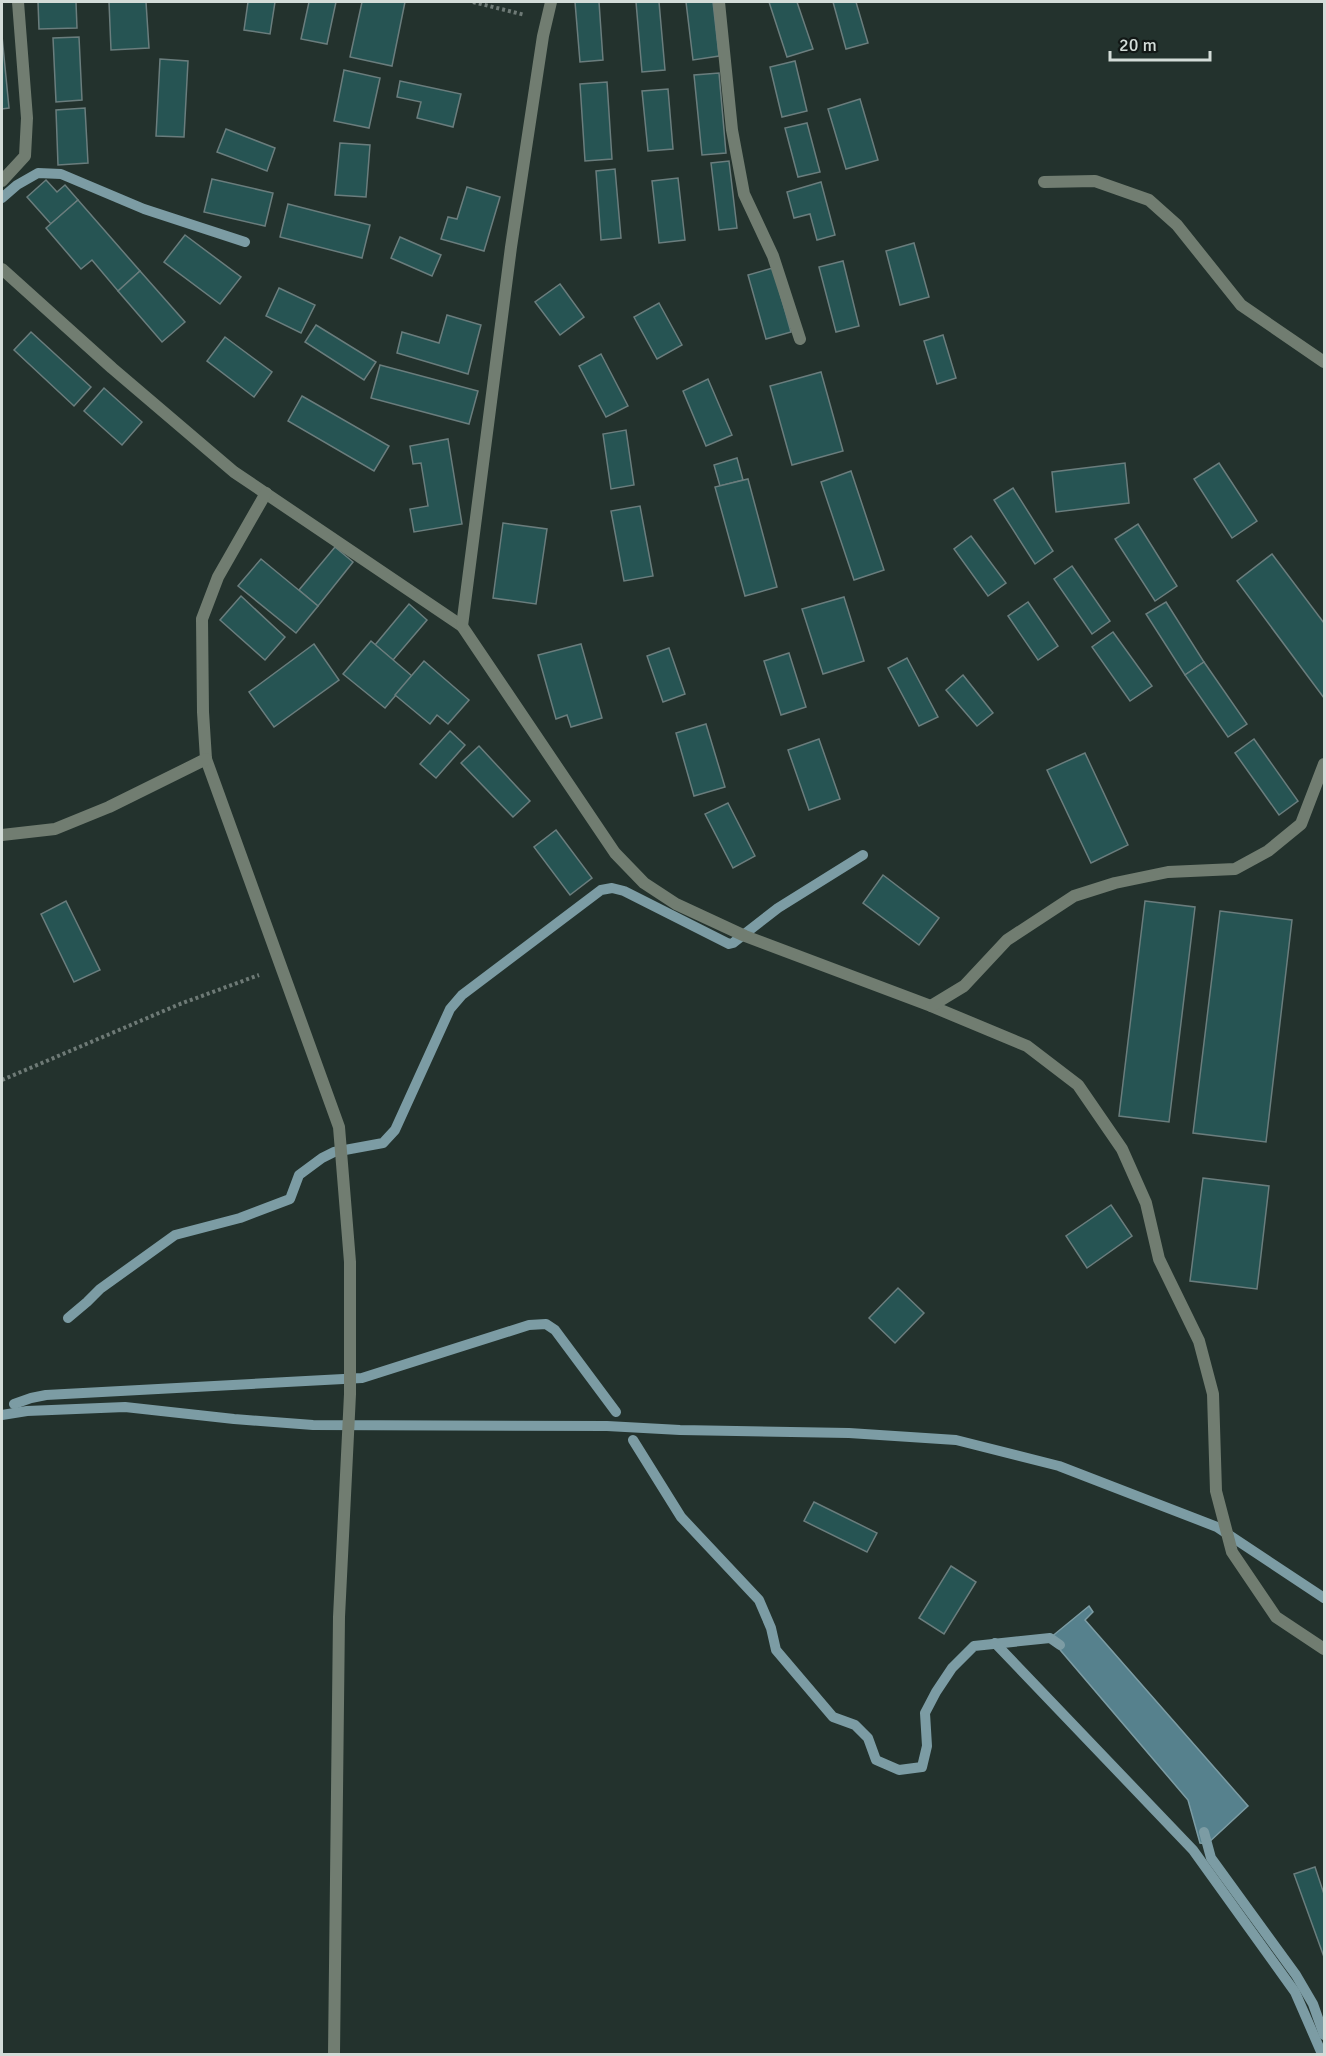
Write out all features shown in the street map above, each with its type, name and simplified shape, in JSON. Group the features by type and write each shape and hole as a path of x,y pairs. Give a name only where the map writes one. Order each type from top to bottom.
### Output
{"street":[{"path":"2,181 25,156 27,118 18,2"},
{"path":"462,626 511,247 551,2"},
{"path":"719,2 732,130 744,194 773,256 800,339"},
{"path":"1044,182 1095,181 1149,200 1177,225 1241,305 1324,362"},
{"path":"2,270 234,472 462,626 609,845 644,883 676,904 745,936 931,1006 1027,1047 1078,1085 1122,1149 1146,1203 1160,1259 1198,1341 1213,1394 1216,1491 1232,1552 1276,1617 1324,1649"},
{"path":"266,493 218,577 202,619 203,712 206,759 339,1127 350,1262 350,1394 339,1617 334,2055"},
{"path":"2,835 55,829 109,807 206,759"},
{"path":"931,1006 964,986 1007,940 1074,896 1115,883 1168,872 1235,869 1268,851 1301,824 1324,764"}],"path":[{"path":"473,2 546,22"},
{"path":"2,1080 180,1004 282,967"}],"water":[{"path":"1089,1606 1093,1612 1085,1620 1248,1806 1207,1844 1200,1843 1188,1800 1050,1638"}],"building":[{"path":"38,2 76,2 77,28 39,29"},
{"path":"109,2 146,2 149,48 111,50"},
{"path":"248,2 275,2 270,34 244,30"},
{"path":"309,2 336,2 327,44 301,39"},
{"path":"362,2 405,2 392,66 350,57"},
{"path":"575,2 599,2 603,60 580,62"},
{"path":"636,2 659,2 665,70 642,72"},
{"path":"686,2 713,2 719,56 693,60"},
{"path":"769,2 797,2 813,49 787,57"},
{"path":"833,2 856,2 868,43 846,49"},
{"path":"2,36 9,108 2,109"},
{"path":"79,37 82,100 56,102 53,38"},
{"path":"160,59 188,61 184,137 156,136"},
{"path":"795,61 807,111 782,117 770,67"},
{"path":"344,70 380,78 369,128 334,121"},
{"path":"719,73 726,153 702,155 694,75"},
{"path":"400,81 461,94 453,127 417,118 421,102 397,97"},
{"path":"607,82 612,159 585,161 580,84"},
{"path":"668,89 673,149 648,151 642,91"},
{"path":"860,99 878,160 846,169 828,109"},
{"path":"85,108 88,163 58,165 56,110"},
{"path":"807,123 820,172 798,177 785,128"},
{"path":"226,129 275,148 267,171 217,152"},
{"path":"340,143 370,145 366,197 335,195"},
{"path":"729,161 737,228 719,230 711,163"},
{"path":"615,169 621,238 601,240 596,171"},
{"path":"678,178 685,240 659,243 652,181"},
{"path":"212,179 273,193 265,226 204,212"},
{"path":"46,180 57,192 65,185 78,200 51,224 27,197"},
{"path":"821,182 835,235 817,240 810,214 794,218 787,192"},
{"path":"467,187 500,197 484,251 441,239 448,217 457,219"},
{"path":"78,200 140,271 118,291 92,260 81,269 46,228"},
{"path":"288,204 370,225 362,258 280,237"},
{"path":"185,235 241,277 220,304 164,262"},
{"path":"400,237 441,255 432,276 391,258"},
{"path":"914,243 929,297 900,305 886,251"},
{"path":"843,261 859,326 836,332 819,267"},
{"path":"773,268 791,332 766,339 748,275"},
{"path":"140,271 185,322 162,342 118,291"},
{"path":"560,284 584,317 560,335 535,302"},
{"path":"279,288 315,305 301,333 266,316"},
{"path":"659,303 682,345 657,359 634,317"},
{"path":"447,315 481,325 468,374 397,353 402,332 439,343"},
{"path":"316,325 376,362 364,380 305,342"},
{"path":"31,332 91,387 74,406 14,350"},
{"path":"943,335 956,378 937,384 924,341"},
{"path":"225,337 272,372 254,397 207,361"},
{"path":"601,354 628,406 606,417 579,366"},
{"path":"380,365 478,391 469,424 371,398"},
{"path":"821,372 843,451 792,465 770,386"},
{"path":"708,379 732,435 706,446 683,391"},
{"path":"104,388 142,422 122,445 84,411"},
{"path":"302,396 389,446 374,471 288,421"},
{"path":"626,430 634,485 611,489 603,434"},
{"path":"448,439 462,524 414,532 410,509 428,506 421,463 413,464 410,446"},
{"path":"737,458 743,480 720,486 714,465"},
{"path":"1125,463 1129,503 1056,512 1052,472"},
{"path":"1219,463 1257,521 1232,538 1194,479"},
{"path":"851,471 884,570 854,580 821,482"},
{"path":"748,479 777,587 745,596 715,487"},
{"path":"1013,488 1053,551 1035,564 994,500"},
{"path":"640,506 653,576 624,581 611,511"},
{"path":"503,523 547,529 536,604 493,598"},
{"path":"1138,524 1177,586 1155,601 1115,539"},
{"path":"971,536 1006,583 988,596 954,549"},
{"path":"335,547 353,562 318,606 299,590"},
{"path":"1272,554 1324,623 1324,698 1237,581"},
{"path":"261,559 318,606 296,633 238,586"},
{"path":"1072,566 1110,621 1092,634 1054,579"},
{"path":"241,596 285,637 265,660 220,620"},
{"path":"844,597 864,661 823,674 802,609"},
{"path":"1028,602 1058,646 1038,660 1008,616"},
{"path":"1166,602 1204,662 1185,675 1146,614"},
{"path":"409,604 427,620 393,660 375,645"},
{"path":"1113,632 1152,686 1130,701 1092,647"},
{"path":"371,641 412,676 385,708 343,674"},
{"path":"314,644 339,680 274,727 249,692"},
{"path":"581,644 602,718 571,727 567,715 556,719 538,655"},
{"path":"669,648 685,694 663,702 647,656"},
{"path":"789,653 806,707 781,715 764,661"},
{"path":"907,658 938,717 919,726 888,668"},
{"path":"424,661 469,700 448,724 437,715 430,724 395,695"},
{"path":"1204,662 1247,724 1228,737 1185,675"},
{"path":"963,675 993,713 977,726 946,690"},
{"path":"706,724 725,787 694,796 676,733"},
{"path":"450,731 465,745 436,778 420,764"},
{"path":"819,739 840,799 809,810 788,750"},
{"path":"1254,739 1298,801 1279,815 1235,753"},
{"path":"479,746 530,801 513,817 461,763"},
{"path":"1085,753 1128,845 1091,863 1047,770"},
{"path":"728,803 755,856 733,868 705,814"},
{"path":"556,830 592,878 570,895 534,847"},
{"path":"883,875 939,918 919,945 863,903"},
{"path":"66,901 100,970 74,982 41,914"},
{"path":"1145,901 1195,907 1169,1122 1119,1116"},
{"path":"1220,911 1292,920 1266,1142 1193,1133"},
{"path":"1203,1178 1269,1186 1257,1289 1190,1281"},
{"path":"1111,1205 1132,1236 1087,1268 1066,1236"},
{"path":"898,1288 924,1313 895,1343 869,1318"},
{"path":"814,1502 877,1533 867,1552 804,1521"},
{"path":"951,1566 976,1582 944,1634 919,1618"},
{"path":"1315,1867 1324,1894 1324,1957 1294,1874"}],"waterway":[{"path":"2,198 17,185 38,173 61,174 144,209 245,242"},
{"path":"68,1318 100,1289 175,1235 240,1218 290,1199 299,1175 322,1158 334,1152 383,1143 395,1130 450,1009 462,995 601,890 612,888 624,891 729,944 778,908 863,855"},
{"path":"14,1404 46,1395 362,1378 529,1325 546,1324 555,1330 616,1412"},
{"path":"2,1415 27,1411 125,1407 313,1425 607,1426 680,1430 849,1433 956,1440 1059,1466 1217,1527 1324,1598"},
{"path":"633,1440 681,1517 759,1600 771,1628 776,1650 833,1717 855,1725 868,1738 876,1760 899,1770 922,1767 927,1746 925,1713 952,1668 974,1646 1050,1638 1060,1645"},
{"path":"995,1643 1193,1850 1295,1992 1322,2054"},
{"path":"1204,1832 1211,1858 1296,1975 1313,2004 1324,2035"}]}
